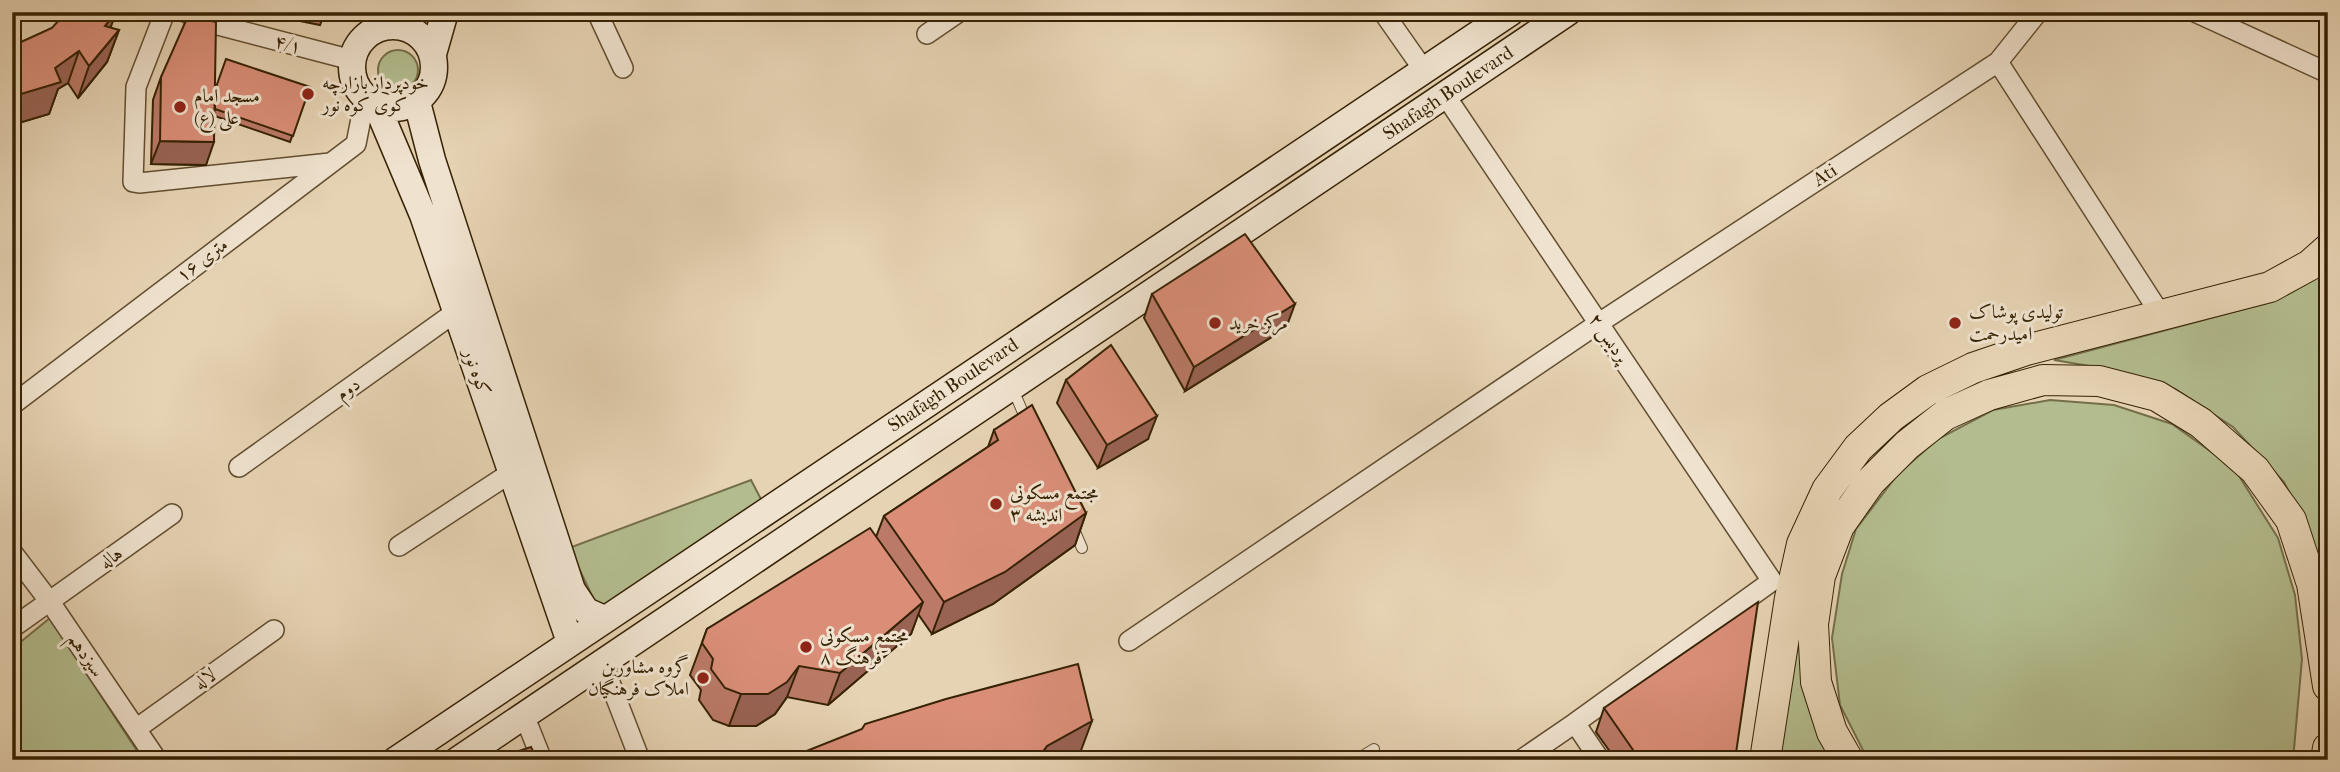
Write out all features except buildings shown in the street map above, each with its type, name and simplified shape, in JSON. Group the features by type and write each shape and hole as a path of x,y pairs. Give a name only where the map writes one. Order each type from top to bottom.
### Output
{"main road":[{"path":"433,54 445,12"},
{"name":"Shafagh Boulevard","path":"396,760 571,621 604,619 1511,12"},
{"name":"Shafagh Boulevard","path":"463,758 1568,12"},
{"path":"396,19 427,42 435,67 427,93 404,108 390,109 371,102 357,88 352,74 352,61 357,47 366,36 396,19"},
{"name":"کوه نور","path":"371,102 423,215 512,471 571,621"},
{"name":"کوه نور","path":"417,102 432,160 572,590 571,621"},
{"path":"1765,760 1790,597 1802,544 1828,490 1858,447 1891,417 1928,390 1973,368 2026,350 2270,287 2310,265 2328,249"},
{"path":"1848,760 1832,733 1816,682 1813,624 1820,576 1839,526 1870,482 1907,445 1945,415 1989,395 2043,380 2099,381 2157,396 2201,423 2255,471 2291,520 2312,584 2328,686"},
{"path":"2326,760 2328,748"}],"street":[{"path":"165,12 136,87 133,182 330,163"},
{"name":"۴/۱","path":"185,12 203,22 352,61"},
{"path":"597,12 623,68"},
{"path":"928,34 959,12"},
{"path":"1382,12 1423,69"},
{"name":"Ati","path":"1129,641 1599,323 1998,62 2038,12"},
{"path":"2195,12 2328,73"},
{"path":"1998,62 2161,315"},
{"name":"پردیس ۲","path":"1445,95 1773,580 1575,723"},
{"name":"۱۶ متری","path":"12,405 356,144 371,102"},
{"name":"دوم","path":"239,467 457,312"},
{"path":"399,546 512,471"},
{"name":"هاله","path":"12,628 172,514"},
{"name":"سیزدهم","path":"12,552 50,602 156,760"},
{"name":"لاله","path":"136,729 274,630"},
{"path":"602,662 640,760"},
{"path":"524,715 542,760"},
{"path":"1521,760 1575,723 1600,760"}],"lane":[{"path":"1012,387 1033,436"},
{"path":"1066,511 1082,548"},
{"path":"1356,760 1374,749"}],"green space":[{"path":"398,50 412,56 418,70 412,84 398,90 384,84 378,70 384,56"},
{"path":"2328,264 2326,591 2313,540 2284,482 2233,427 2175,389 2101,368 2054,360 2267,303"},
{"path":"2050,400 2114,405 2172,424 2234,468 2278,538 2295,595 2302,659 2293,760 1868,760 1840,705 1832,638 1842,574 1856,529 1898,474 1938,439 1993,410"},
{"path":"751,480 764,505 600,612 569,548"},
{"path":"1803,612 1804,670 1809,705 1821,741 1831,760 1776,760"},
{"path":"50,618 143,760 12,760 12,649"}],"place":[{"name":"خودپرداز بازارچه کوی کوه نور","path":"308,94"},
{"name":"مسجد امام علی (ع)","path":"180,107"},
{"name":"مرکز خرید","path":"1215,323"},
{"name":"تولیدی پوشاک امیدرحمت","path":"1955,323"},
{"name":"مجتمع مسکونی اندیشه ۳","path":"996,504"},
{"name":"مجتمع مسکونی فرهنگ ۸","path":"806,647"},
{"name":"گروه مشاورین املاک فرهنگیان","path":"703,678"}]}
